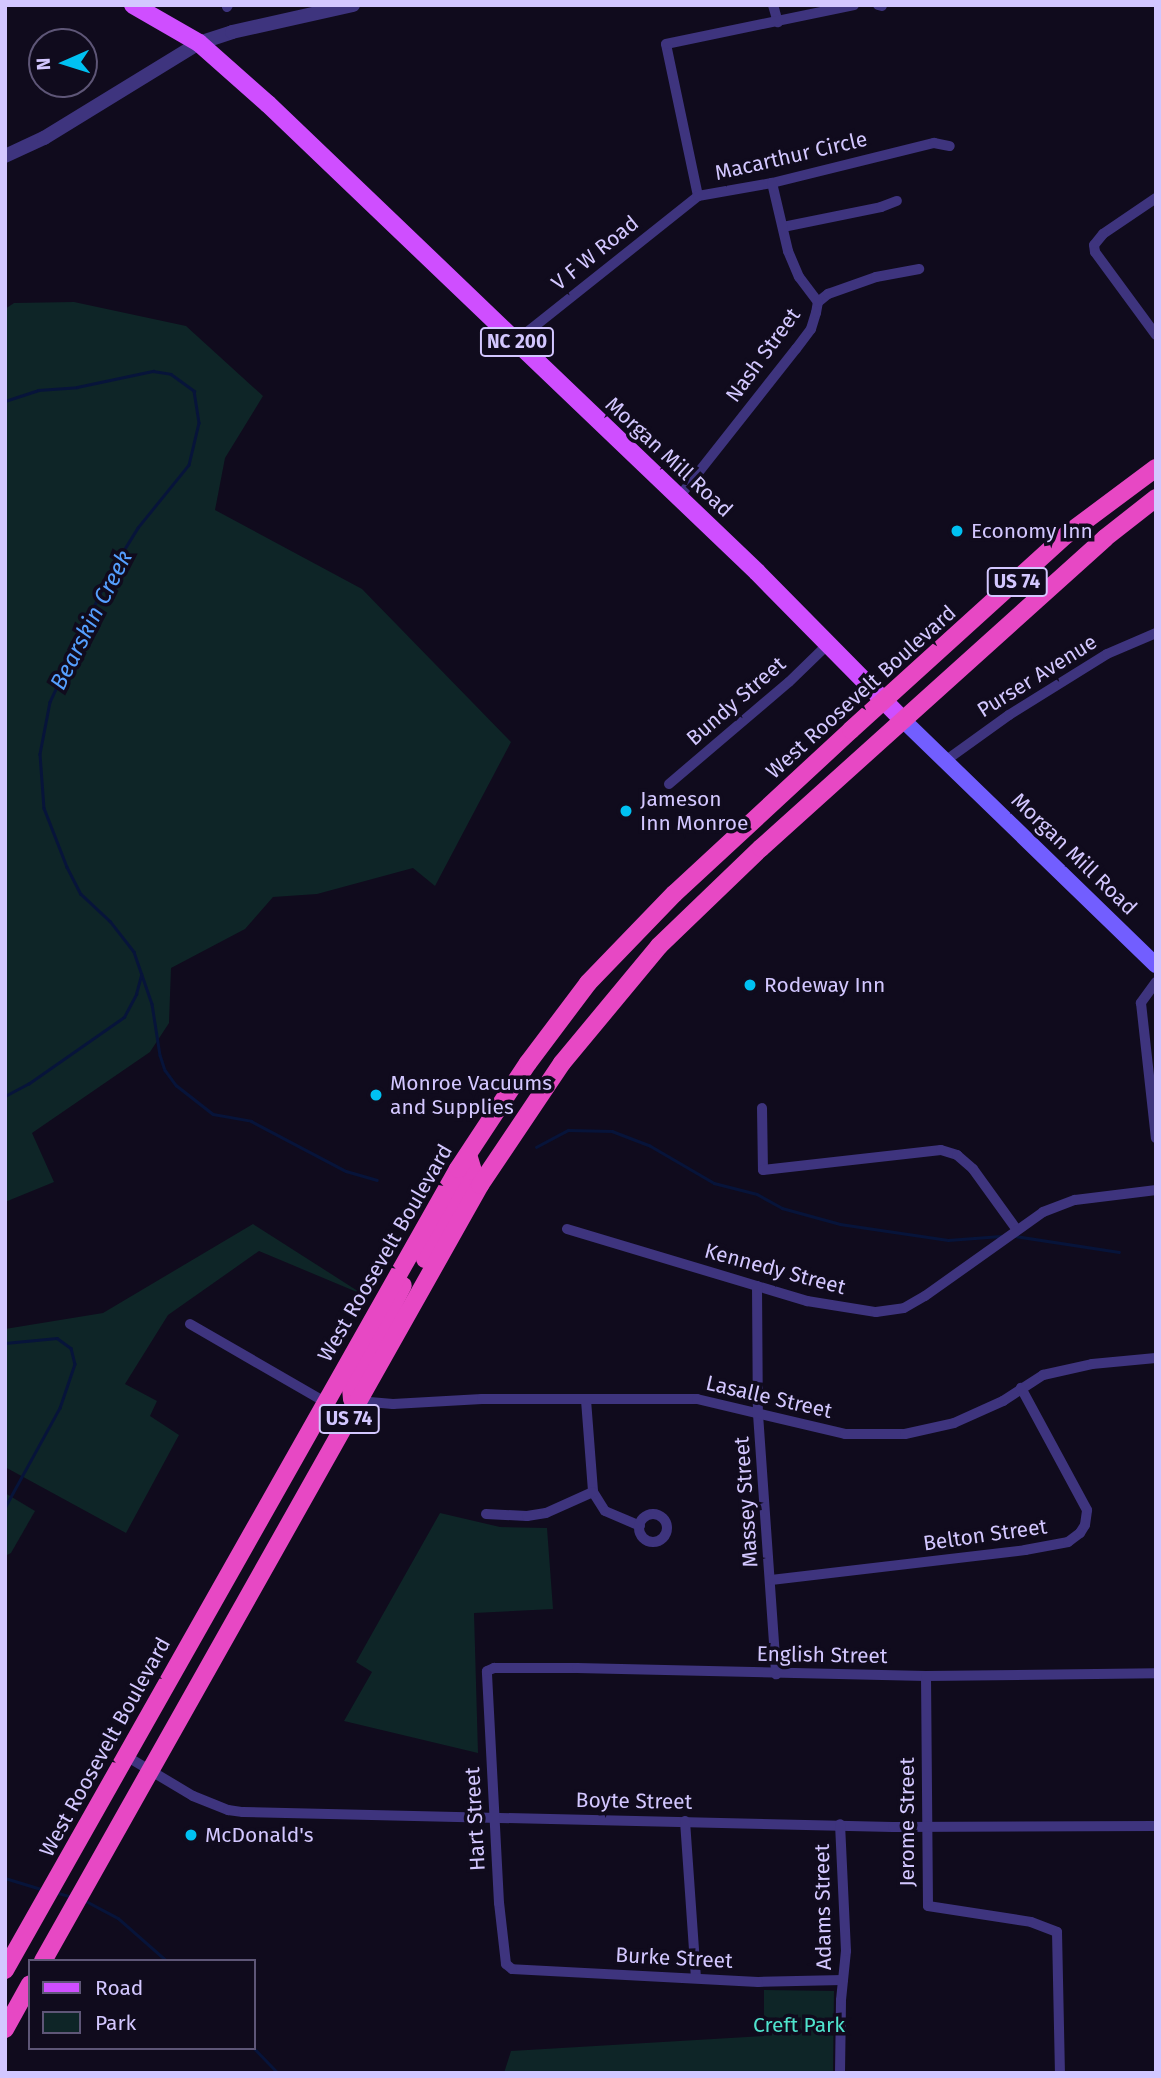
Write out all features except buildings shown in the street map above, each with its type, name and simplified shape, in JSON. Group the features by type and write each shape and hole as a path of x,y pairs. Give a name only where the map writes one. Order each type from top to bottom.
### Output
{"highway":[{"name":"West Roosevelt Boulevard","path":"5,1970 425,1226 528,1063 588,983 674,894 1066,535 1156,468"},
{"name":"US 74","path":"46,1955 480,1185 562,1063 659,946 779,831 1105,538 1156,498"},
{"path":"398,1331 420,1270 473,1171 468,1155"},
{"path":"358,1401 352,1399 351,1387 394,1306 425,1226"},
{"path":"5,2029 28,1988"}],"main road":[{"name":"Morgan Mill Road","path":"133,5 199,43 268,104 679,497 883,701 1156,965"}],"street":[{"path":"5,156 44,138 199,43 353,5"},
{"path":"773,5 778,22"},
{"name":"Macarthur Circle","path":"854,5 666,44 698,196 772,183 934,144 950,146"},
{"name":"Nash Street","path":"679,497 811,329 818,302 799,277 772,183"},
{"name":"V F W Road","path":"516,341 698,196"},
{"path":"1156,198 1103,234 1094,244 1095,252 1156,334"},
{"path":"783,227 881,207 897,201"},
{"path":"818,302 828,294 876,277 919,269"},
{"name":"Purser Avenue","path":"945,761 1009,715 1107,654 1156,633"},
{"name":"Bundy Street","path":"669,784 789,682 827,645"},
{"path":"1156,982 1141,1003 1156,1138"},
{"path":"762,1108 763,1170 913,1152 941,1150 954,1153 974,1169 1017,1230"},
{"name":"Kennedy Street","path":"567,1229 757,1286 858,1311 904,1308 1017,1230 1065,1203 1156,1190"},
{"name":"Massey Street","path":"757,1286 758,1414 776,1674"},
{"path":"190,1324 325,1402"},
{"name":"Lasalle Street","path":"358,1401 393,1404 697,1399 845,1434 905,1434 954,1423 1003,1401 1043,1375 1062,1369 1156,1358"},
{"name":"Belton Street","path":"771,1580 1024,1550 1068,1542 1080,1533 1085,1525 1087,1510 1021,1388"},
{"path":"586,1400 593,1492 605,1511 640,1526"},
{"path":"486,1514 527,1516 546,1513 593,1492"},
{"name":"English Street","path":"488,1671 495,1668 577,1668 926,1676 1156,1674"},
{"name":"Hart Street","path":"488,1671 494,1818 506,1964"},
{"name":"Jerome Street","path":"926,1676 925,1827 928,1906 1031,1922 1057,1932 1060,2073"},
{"name":"Boyte Street","path":"126,1756 214,1805 243,1812 925,1827 1156,1826"},
{"path":"685,1821 696,1978"},
{"name":"Adams Street","path":"840,1824 846,1918 840,2073"},
{"name":"Burke Street","path":"506,1964 512,1969 532,1973 758,1982 844,1980"}],"green space":[{"path":"74,302 186,326 263,396 225,458 215,510 362,589 511,742 435,886 413,868 317,894 273,897 245,929 171,968 169,1023 150,1052 32,1133 54,1182 5,1202 5,309 14,303"},
{"path":"253,1224 364,1295 259,1251 168,1315 125,1384 157,1401 150,1416 179,1435 126,1533 5,1467 5,1329 103,1313"},
{"path":"5,1493 35,1511 11,1553 5,1556"},
{"path":"440,1513 500,1527 547,1528 553,1609 474,1613 478,1753 344,1721 372,1672 356,1662"},
{"name":"Creft Park","path":"764,1990 834,1991 833,2073 504,2073 511,2051 764,2036"}],"waterway":[{"name":"Bearskin Creek","path":"5,401 38,390 77,387 153,371 171,374 194,391 199,423 189,465 138,528 109,575 50,702 40,754 44,808 67,867 81,894 110,921 134,952 152,1004 160,1055 165,1070 176,1085 213,1114 251,1121 346,1171 377,1180"},
{"name":"Bearskin Creek","path":"5,1096 28,1084 124,1017 136,994 141,975"},
{"path":"536,1147 568,1130 612,1131 649,1145 714,1183 757,1194 782,1208 840,1224 948,1240 1001,1236"},
{"path":"1015,1236 1119,1252"},
{"name":"Bearskin Creek","path":"5,1343 57,1338 71,1348 75,1364 60,1408 5,1508"},
{"name":"Bearskin Creek","path":"5,1878 42,1889"},
{"name":"Bearskin Creek","path":"55,1892 73,1897"},
{"name":"Bearskin Creek","path":"86,1901 118,1918 165,1959"},
{"name":"Bearskin Creek","path":"256,2050 278,2073"}],"place":[{"name":"Economy Inn","path":"957,531"},
{"name":"Jameson Inn Monroe","path":"626,811"},
{"name":"Rodeway Inn","path":"750,985"},
{"name":"Monroe Vacuums and Supplies","path":"376,1095"},
{"name":"McDonald's","path":"191,1835"}]}
